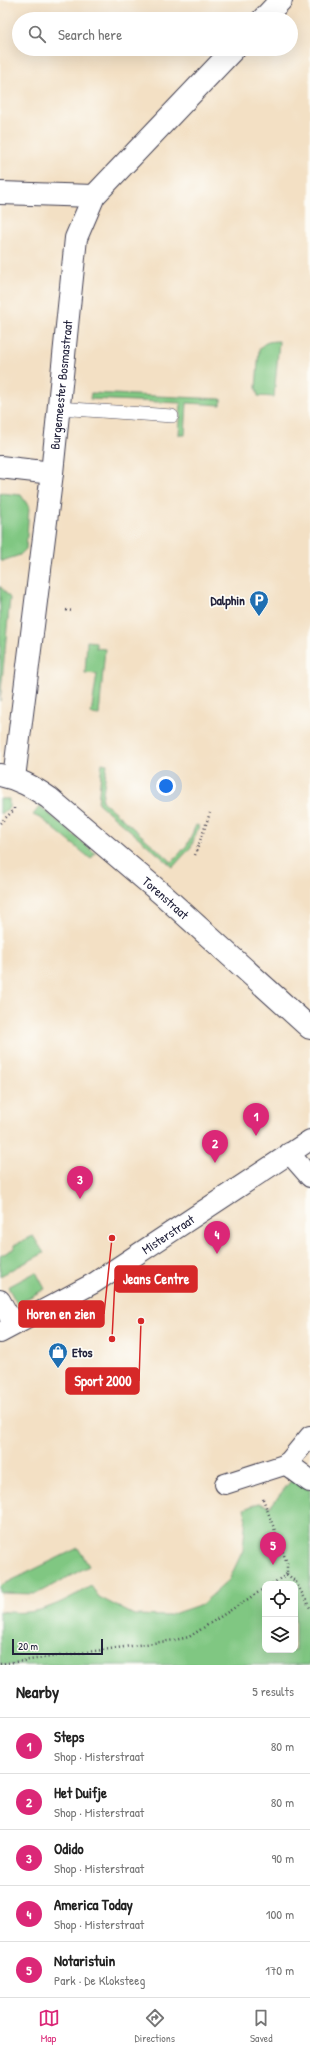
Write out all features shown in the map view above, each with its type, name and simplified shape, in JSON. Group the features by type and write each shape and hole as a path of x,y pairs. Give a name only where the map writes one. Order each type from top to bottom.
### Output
{"street":[{"path":"270,12 281,0"},
{"name":"Burgemeester Bosmastraat","path":"7,777 52,473 76,238 94,196 227,56"},
{"path":"0,193 94,196"},
{"path":"0,467 52,473"},
{"name":"Torenstraat","path":"7,777 32,786 49,798 162,894 310,1028"},
{"name":"Misterstraat","path":"7,1329 94,1283 310,1140"},
{"path":"289,1153 310,1176"},
{"path":"0,1300 7,1329"},
{"path":"224,1484 287,1464 310,1436"},
{"path":"287,1464 310,1481"}],"lane":[{"path":"58,408 172,416"}],"path":[{"path":"66,610 73,611"},
{"path":"195,855 210,813"},
{"path":"255,1474 287,1563 287,1574 296,1582 310,1608"},
{"path":"276,1581 287,1574"},
{"path":"0,1664 189,1637 262,1590"}],"green space":[{"path":"279,341 274,397 258,396 256,388 259,350 267,342"},
{"path":"91,393 221,399 221,405 187,403 185,435 179,435 181,403 90,399"},
{"path":"0,493 21,495 29,507 26,549 20,555 2,561 0,561"},
{"path":"0,586 10,598 0,701"},
{"path":"87,641 96,642 96,648 105,649 99,715 91,714 97,674 85,673"},
{"path":"102,763 107,764 102,801 172,862 187,845 196,825 199,826 191,847 173,867 98,803"},
{"path":"0,799 9,799 9,808 0,814"},
{"path":"40,806 95,853 91,859 42,819 33,815"},
{"path":"33,1236 44,1253 0,1276 0,1256 15,1248 14,1245"},
{"path":"36,1272 45,1289 17,1304 8,1287"},
{"path":"293,1478 310,1490 310,1665 0,1665 0,1611 26,1612 48,1608 91,1586 99,1597 134,1615 167,1616 202,1604 229,1580 243,1550 246,1515 244,1509 259,1503 270,1507"},
{"path":"78,1548 89,1566 36,1594 0,1593 0,1586"}],"place":[{"name":"Dalphin","path":"259,617"},
{"name":"Steps","path":"256,1136"},
{"name":"Het Duifje","path":"215,1163"},
{"name":"Odido","path":"80,1199"},
{"name":"Horen en zien","path":"112,1238"},
{"name":"America Today","path":"217,1254"},
{"name":"Sport 2000","path":"141,1321"},
{"name":"Jeans Centre","path":"112,1339"},
{"name":"Etos","path":"58,1369"},
{"name":"Notaristuin","path":"273,1565"}]}
